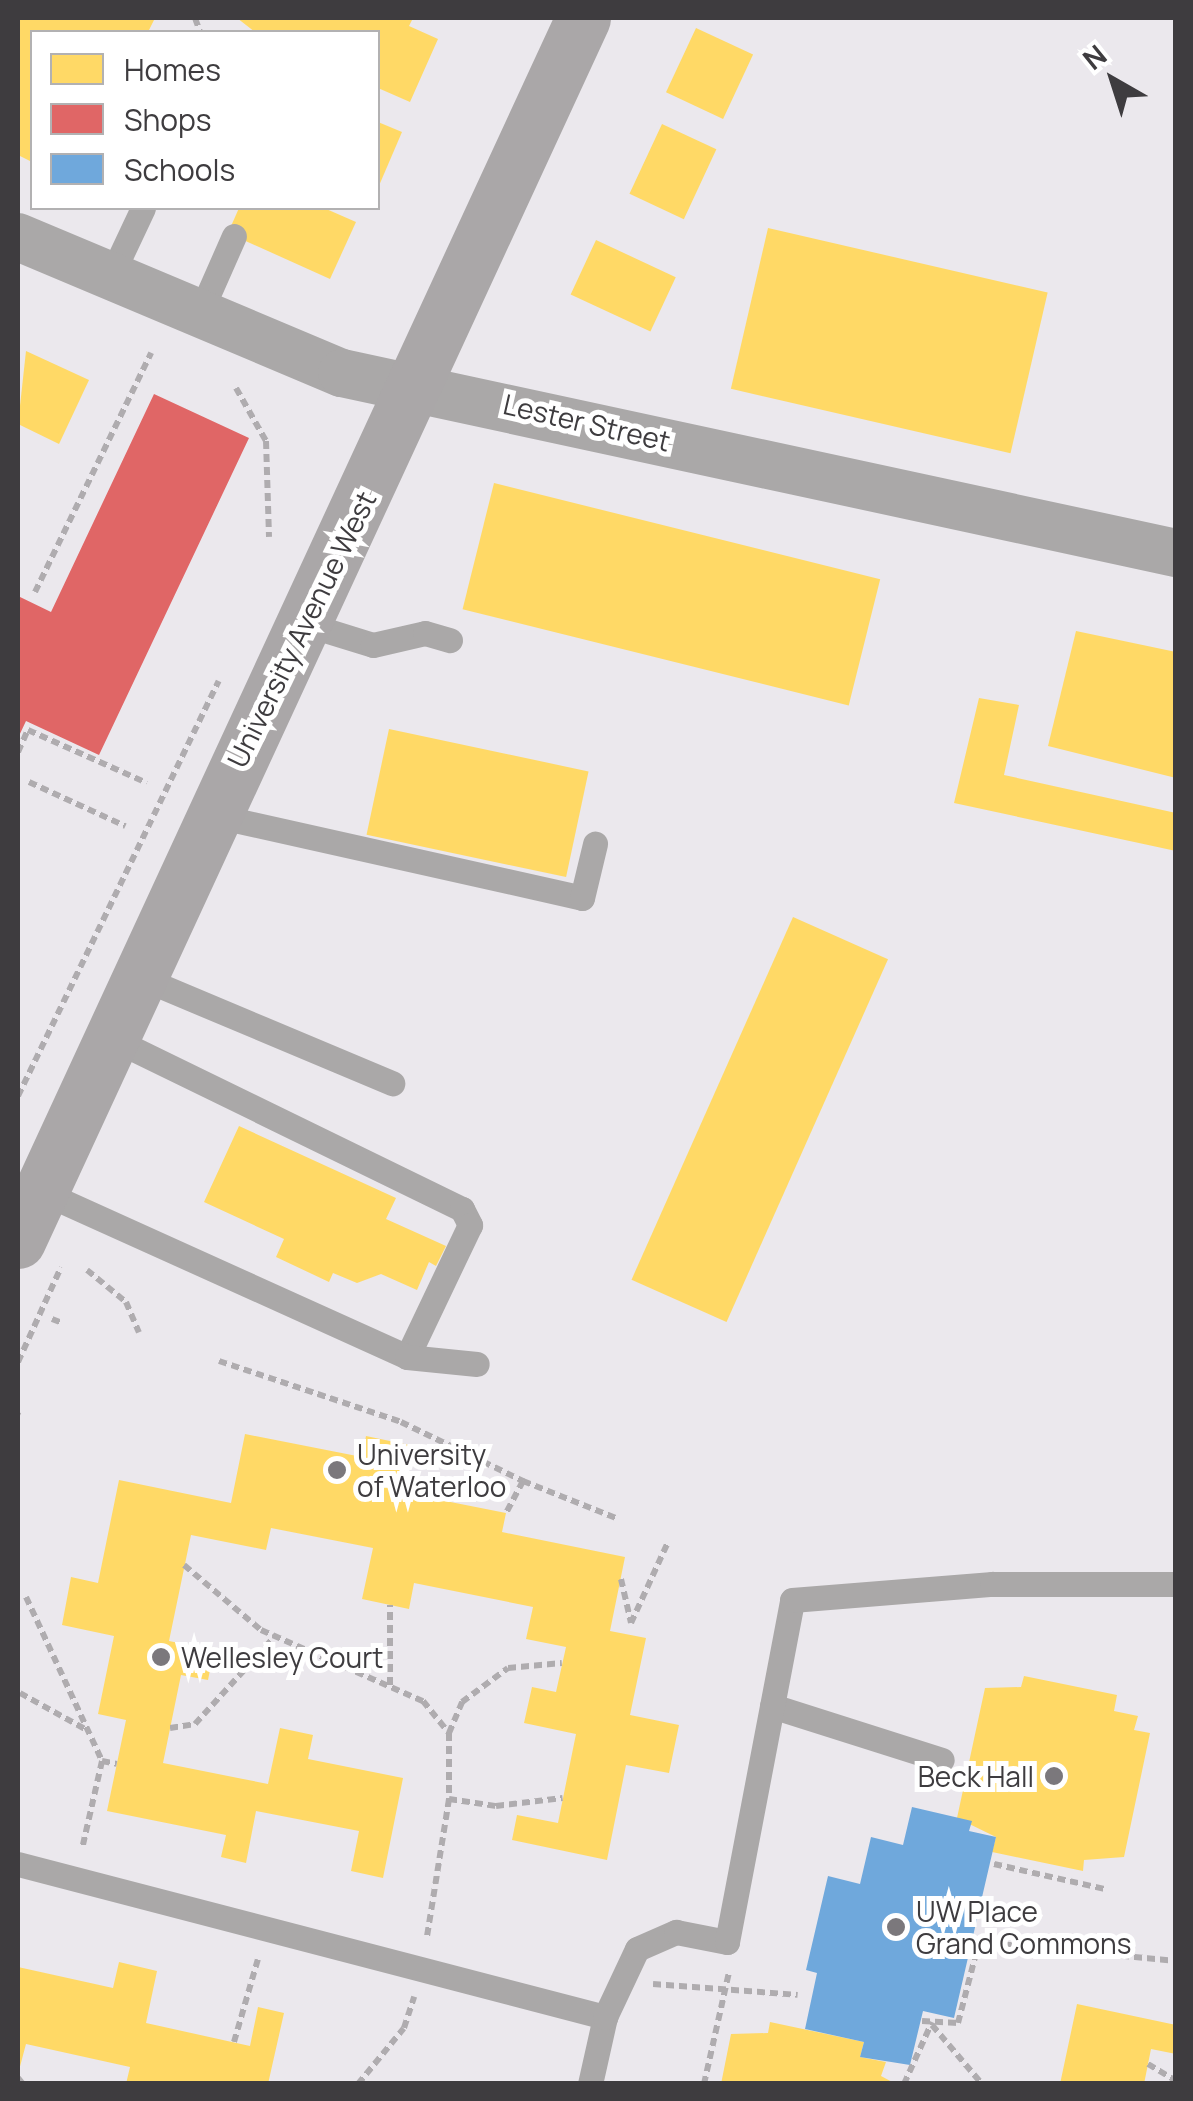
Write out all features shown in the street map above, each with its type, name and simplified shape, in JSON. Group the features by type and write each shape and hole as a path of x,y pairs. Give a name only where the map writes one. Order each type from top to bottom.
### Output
{"main road":[{"name":"University Avenue West","path":"18,1240 584,18"}],"street":[{"name":"Lester Street","path":"18,238 342,373 1176,553"}],"lane":[{"path":"111,276 143,210"},
{"path":"200,313 234,236"},
{"path":"302,623 373,645 425,633 450,640"},
{"path":"212,815 582,898 595,844"},
{"path":"138,976 392,1083"},
{"path":"109,1037 462,1209 470,1225 407,1357"},
{"path":"40,1190 407,1357 477,1364"},
{"path":"590,2084 617,1980 637,1949 676,1932 727,1942 792,1600 992,1584 1176,1584"},
{"path":"772,1706 942,1760"},
{"path":"18,1864 605,2017"}],"path":[{"path":"35,592 151,353"},
{"path":"236,388 266,441 269,536"},
{"name":"University Avenue West","path":"18,1096 223,673"},
{"path":"18,752 28,730 147,783"},
{"path":"30,782 125,826"},
{"path":"87,1270 126,1302 139,1332"},
{"path":"52,1319 60,1322"},
{"path":"219,1361 401,1422 523,1481 616,1518"},
{"path":"506,1514 523,1481"},
{"path":"621,1580 631,1624 668,1542"},
{"path":"184,1565 277,1634 423,1701 448,1733"},
{"path":"26,1598 102,1761 73,1879"},
{"path":"390,1605 390,1684"},
{"path":"170,1728 195,1724 277,1634"},
{"path":"358,2084 404,2028 423,1970 449,1800 448,1733 462,1702 508,1668 562,1664"},
{"path":"20,1693 86,1730"},
{"path":"102,1761 117,1764"},
{"path":"449,1800 563,1798"},
{"path":"994,1864 1104,1888"},
{"path":"234,2042 267,1929"},
{"path":"704,2084 725,1994 727,1942"},
{"path":"922,2021 958,2023 979,1942 1176,1961"},
{"path":"617,1980 725,1994 798,1995"},
{"path":"904,2084 932,2024"},
{"path":"932,2024 982,2084"},
{"path":"1148,2064 1176,2081"}],"building: Homes":[{"path":"18,18 155,18 149,30 30,30 30,161 18,155"},
{"path":"237,18 413,18 409,26 438,39 410,102 380,89 380,30 252,30"},
{"path":"696,28 753,55 723,119 666,92"},
{"path":"380,123 402,132 380,183"},
{"path":"662,124 716,149 684,219 629,194"},
{"path":"238,210 329,210 356,222 330,279 228,233"},
{"path":"768,228 1048,293 1011,453 731,389"},
{"path":"596,240 676,277 650,332 571,294"},
{"path":"26,351 89,380 59,444 18,424"},
{"path":"494,483 880,579 849,705 463,609"},
{"path":"1076,631 1176,652 1176,778 1048,746"},
{"path":"979,698 1019,705 1004,775 1176,813 1176,851 954,803"},
{"path":"389,729 589,771 566,877 367,835"},
{"path":"793,917 888,959 727,1322 632,1280"},
{"path":"239,1126 396,1198 386,1219 446,1246 436,1266 429,1262 417,1290 381,1274 357,1283 333,1273 329,1282 276,1257 284,1239 204,1202"},
{"name":"Wellesley Court","path":"245,1434 362,1457 366,1436 409,1445 400,1492 506,1513 502,1532 625,1557 610,1631 646,1638 630,1715 679,1725 669,1773 626,1765 607,1860 512,1840 517,1815 558,1823 576,1734 524,1723 532,1687 556,1692 566,1647 526,1639 533,1607 414,1583 409,1609 362,1599 373,1548 271,1528 266,1550 191,1535 169,1641 214,1650 208,1680 181,1675 163,1763 268,1784 280,1728 313,1735 308,1759 403,1778 383,1878 351,1871 359,1831 256,1811 246,1863 221,1857 226,1835 107,1811 126,1720 98,1714 114,1636 62,1625 71,1577 98,1583 119,1480 231,1503"},
{"name":"Beck Hall","path":"1024,1676 1117,1695 1114,1711 1138,1716 1134,1730 1150,1733 1124,1857 1084,1860 1083,1871 992,1852 996,1837 957,1818 985,1688 1021,1687"},
{"path":"119,1962 157,1971 146,2023 250,2046 258,2007 284,2013 268,2084 126,2084 130,2067 26,2044 18,2074 18,1967 113,1988"},
{"path":"1077,2004 1176,2025 1176,2054 1151,2049 1144,2084 1060,2084"},
{"path":"770,2022 864,2042 860,2057 886,2062 881,2076 896,2084 721,2084 731,2034 768,2033"}],"building: Shops":[{"path":"154,394 249,438 99,755 26,721 18,738 18,596 51,612"}],"building: Schools":[{"name":"UW Place Grand Commons","path":"912,1807 972,1821 969,1831 996,1837 954,2018 923,2011 910,2065 860,2057 864,2042 805,2029 817,1973 806,1970 828,1876 860,1884 871,1837 903,1845"}],"place":[{"name":"University of Waterloo","path":"337,1470"},
{"name":"Wellesley Court","path":"161,1657"},
{"name":"Beck Hall","path":"1054,1776"},
{"name":"UW Place Grand Commons","path":"896,1927"}]}
